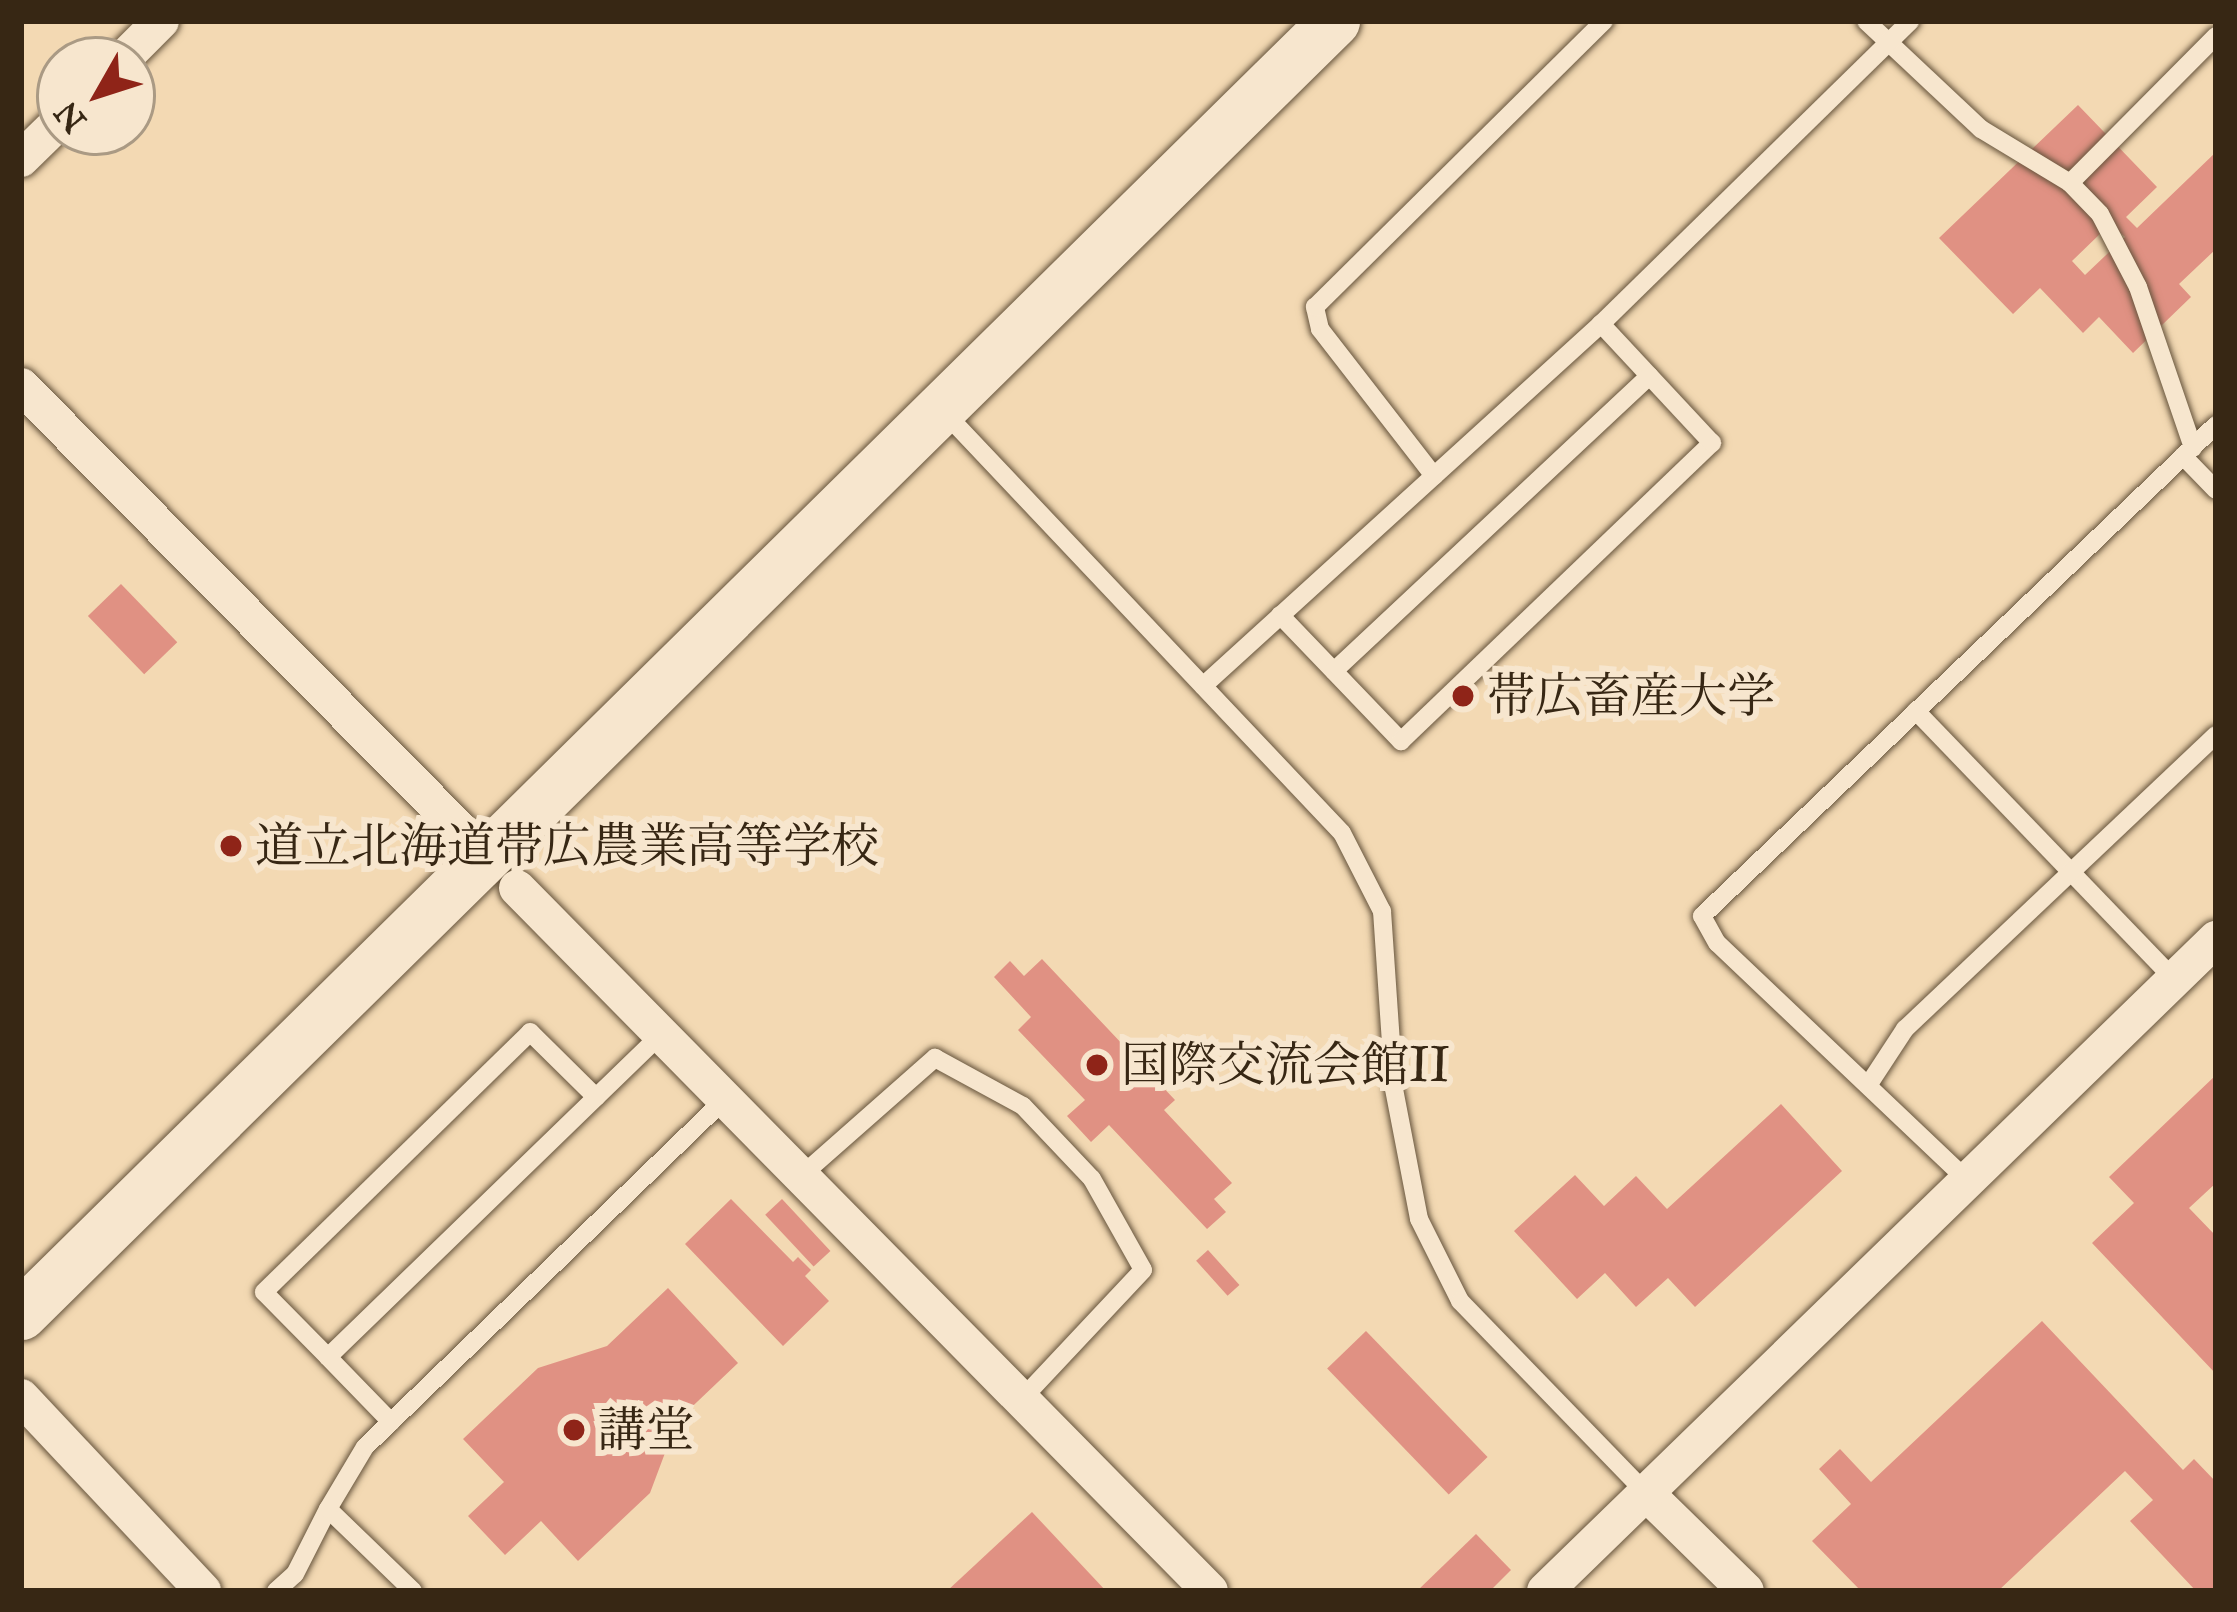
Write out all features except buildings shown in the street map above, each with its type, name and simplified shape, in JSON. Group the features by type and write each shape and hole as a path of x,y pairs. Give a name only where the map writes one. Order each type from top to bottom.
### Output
{"street":[{"path":"21,1314 501,871 940,408 1334,21"},
{"path":"21,386 1210,1591"},
{"path":"1545,1591 2216,939"},
{"path":"21,1397 203,1591"},
{"path":"1645,1492 1747,1591"}],"lane":[{"path":"1434,476 1320,329 1315,307 1604,21"},
{"path":"1866,21 1981,129 2070,183 2100,214 2138,287 2188,452 2216,490"},
{"path":"1203,686 1600,324 1910,21"},
{"path":"2070,183 2216,36"},
{"path":"1280,615 1401,741 1712,443 1600,324"},
{"path":"1334,671 1649,376"},
{"path":"940,408 1342,833 1382,910 1394,1089 1419,1219 1460,1301 1645,1492"},
{"path":"1967,1180 1717,944 1702,916 2216,425"},
{"path":"1916,711 2174,979"},
{"path":"1869,1084 1905,1028 2216,735"},
{"path":"391,1422 264,1292 530,1032 596,1097"},
{"path":"328,1357 661,1034"},
{"path":"801,1176 935,1058 1023,1106 1092,1179 1143,1270 1022,1400"},
{"path":"276,1591 295,1574 365,1447 725,1099"},
{"path":"328,1509 412,1591"}],"place":[{"name":"帯広畜産大学","path":"1463,696"},
{"name":"道立北海道帯広農業高等学校","path":"231,846"},
{"name":"国際交流会館II","path":"1097,1065"},
{"name":"講堂","path":"574,1430"}]}
